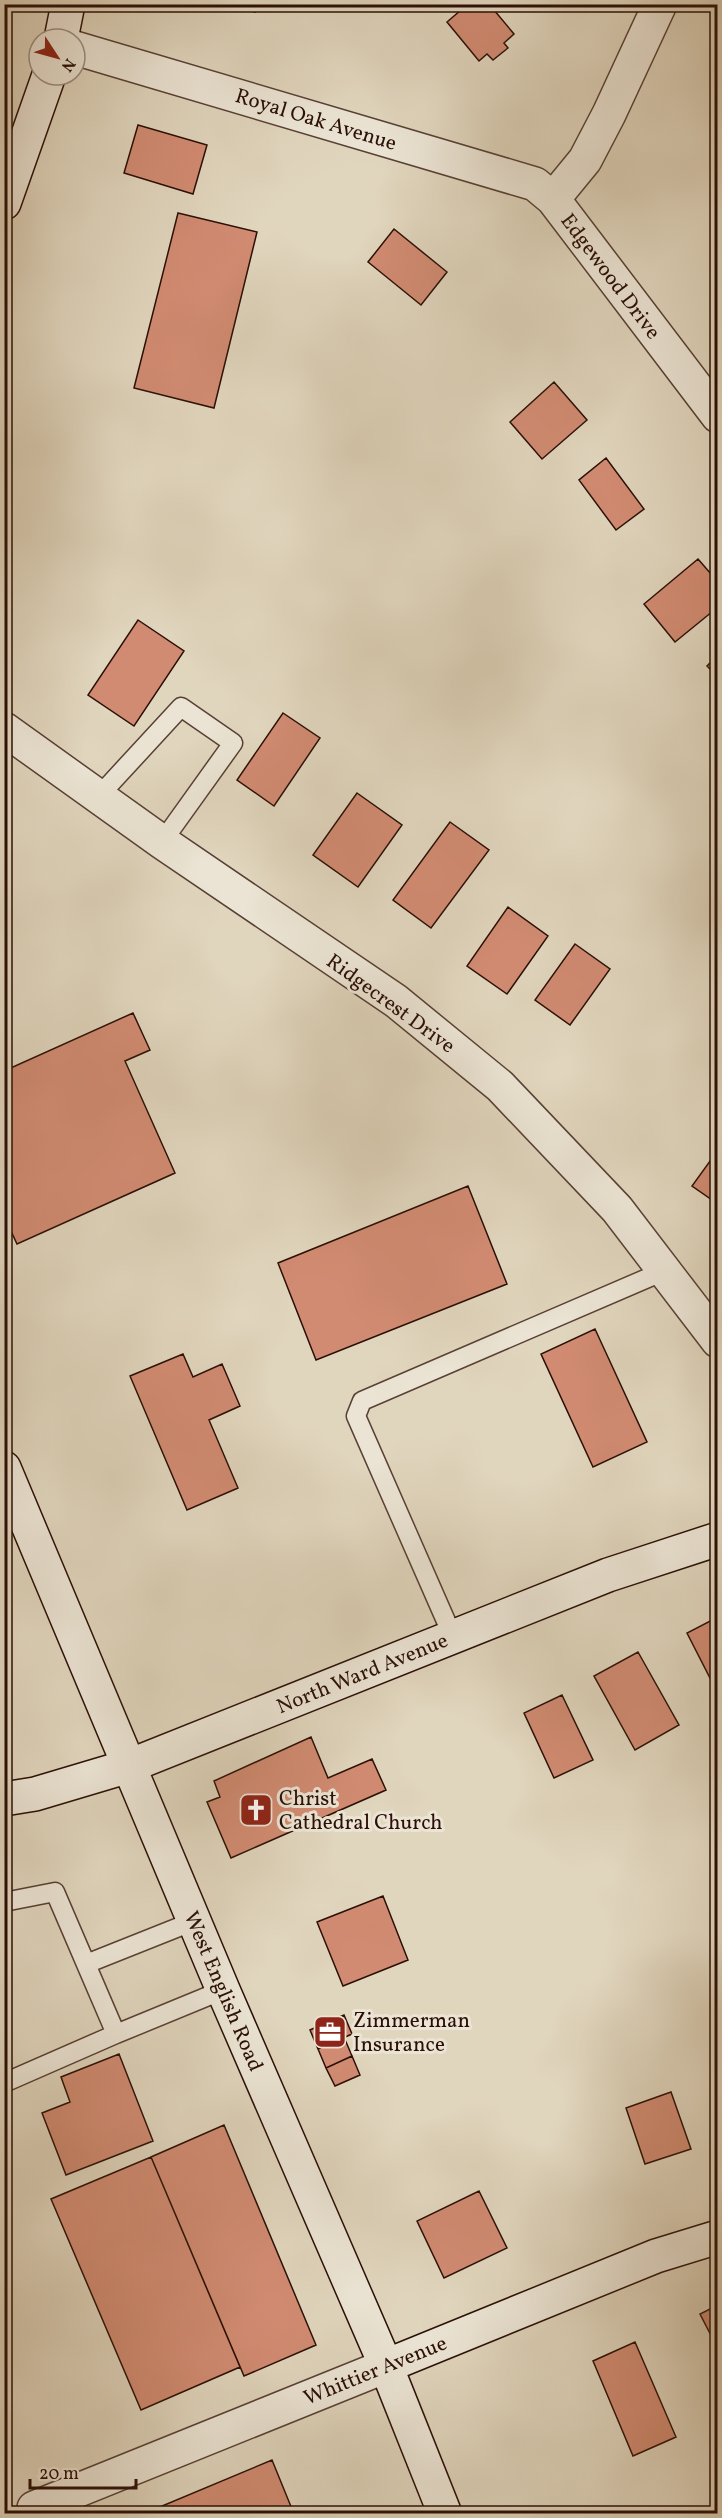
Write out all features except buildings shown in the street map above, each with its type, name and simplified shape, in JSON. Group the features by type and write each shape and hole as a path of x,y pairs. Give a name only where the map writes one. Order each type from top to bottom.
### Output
{"street":[{"path":"63,27 68,4"},
{"name":"Edgewood Drive","path":"663,8 585,160 553,199 717,416"},
{"name":"Royal Oak Avenue","path":"87,52 535,184 553,199"},
{"path":"4,202 45,87"},
{"name":"Ridgecrest Drive","path":"4,729 162,842 396,1001 500,1086 617,1209 717,1341"},
{"name":"West English Road","path":"4,1468 194,1921 386,2366 445,2514"},
{"name":"North Ward Avenue","path":"4,1798 35,1794 129,1766 608,1575 717,1539"},
{"name":"Whittier Avenue","path":"34,2508 656,2256 717,2237"}],"lane":[{"path":"98,797 181,707 232,743 162,842"},
{"path":"453,1637 356,1416 362,1401 664,1271"},
{"path":"4,1902 55,1892 116,2034"},
{"path":"86,1964 194,1921"},
{"path":"4,2083 224,1990"}],"place":[{"name":"Christ Cathedral Church","path":"256,1810"},
{"name":"Zimmerman Insurance","path":"330,2032"}]}
